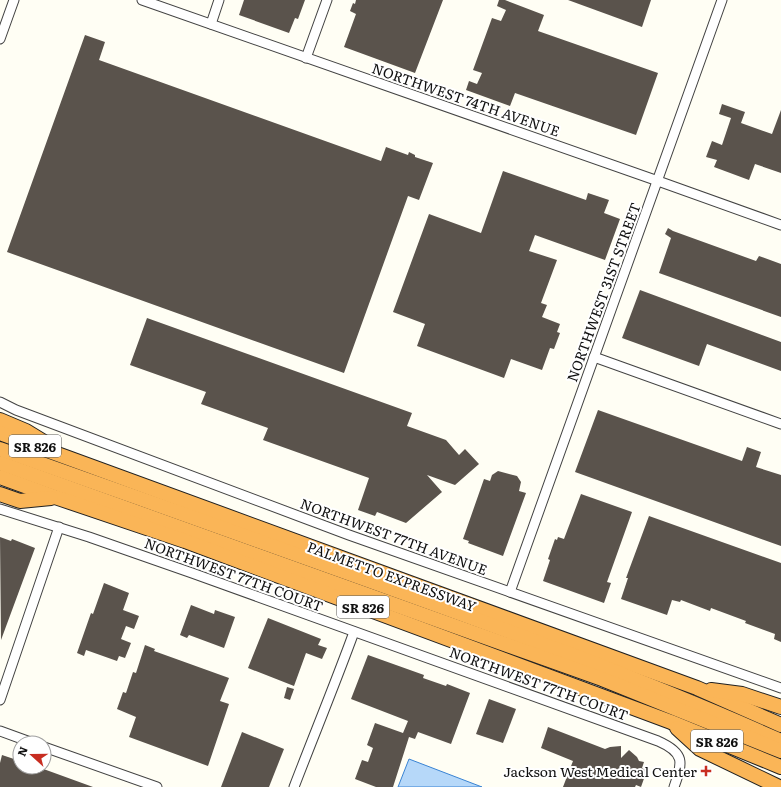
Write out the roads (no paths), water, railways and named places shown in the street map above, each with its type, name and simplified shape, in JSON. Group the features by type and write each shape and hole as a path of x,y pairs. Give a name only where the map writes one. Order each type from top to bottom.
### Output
{"highway":[{"path":"0,420 26,431 70,458"},
{"name":"PALMETTO EXPRESSWAY","path":"0,433 697,688 781,725"},
{"path":"0,449 506,630 605,667 719,713 781,741"},
{"path":"0,463 595,676 781,751"},
{"name":"SR 826","path":"0,477 55,497 185,540 670,722 781,767"},
{"path":"0,494 20,501 55,497"},
{"path":"697,688 742,694 781,707"},
{"path":"670,722 700,749 779,787"}],"street":[{"path":"0,39 14,0"},
{"name":"NORTHWEST 74TH AVENUE","path":"142,0 658,180 781,225"},
{"path":"211,24 219,0"},
{"path":"306,58 327,0"},
{"name":"NORTHWEST 31ST STREET","path":"510,592 722,0"},
{"path":"594,357 781,424"},
{"name":"NORTHWEST 77TH AVENUE","path":"0,402 16,410 341,532 781,688"},
{"name":"NORTHWEST 77TH COURT","path":"0,509 59,527 192,573 658,741 674,750 679,757 681,764 674,787"},
{"path":"0,700 59,527"},
{"path":"294,787 354,632"},
{"path":"0,731 12,735"},
{"path":"52,750 157,787"}],"water":[{"path":"409,759 482,787 398,787"}],"place":[{"name":"Jackson West Medical Center","path":"706,771"}]}
